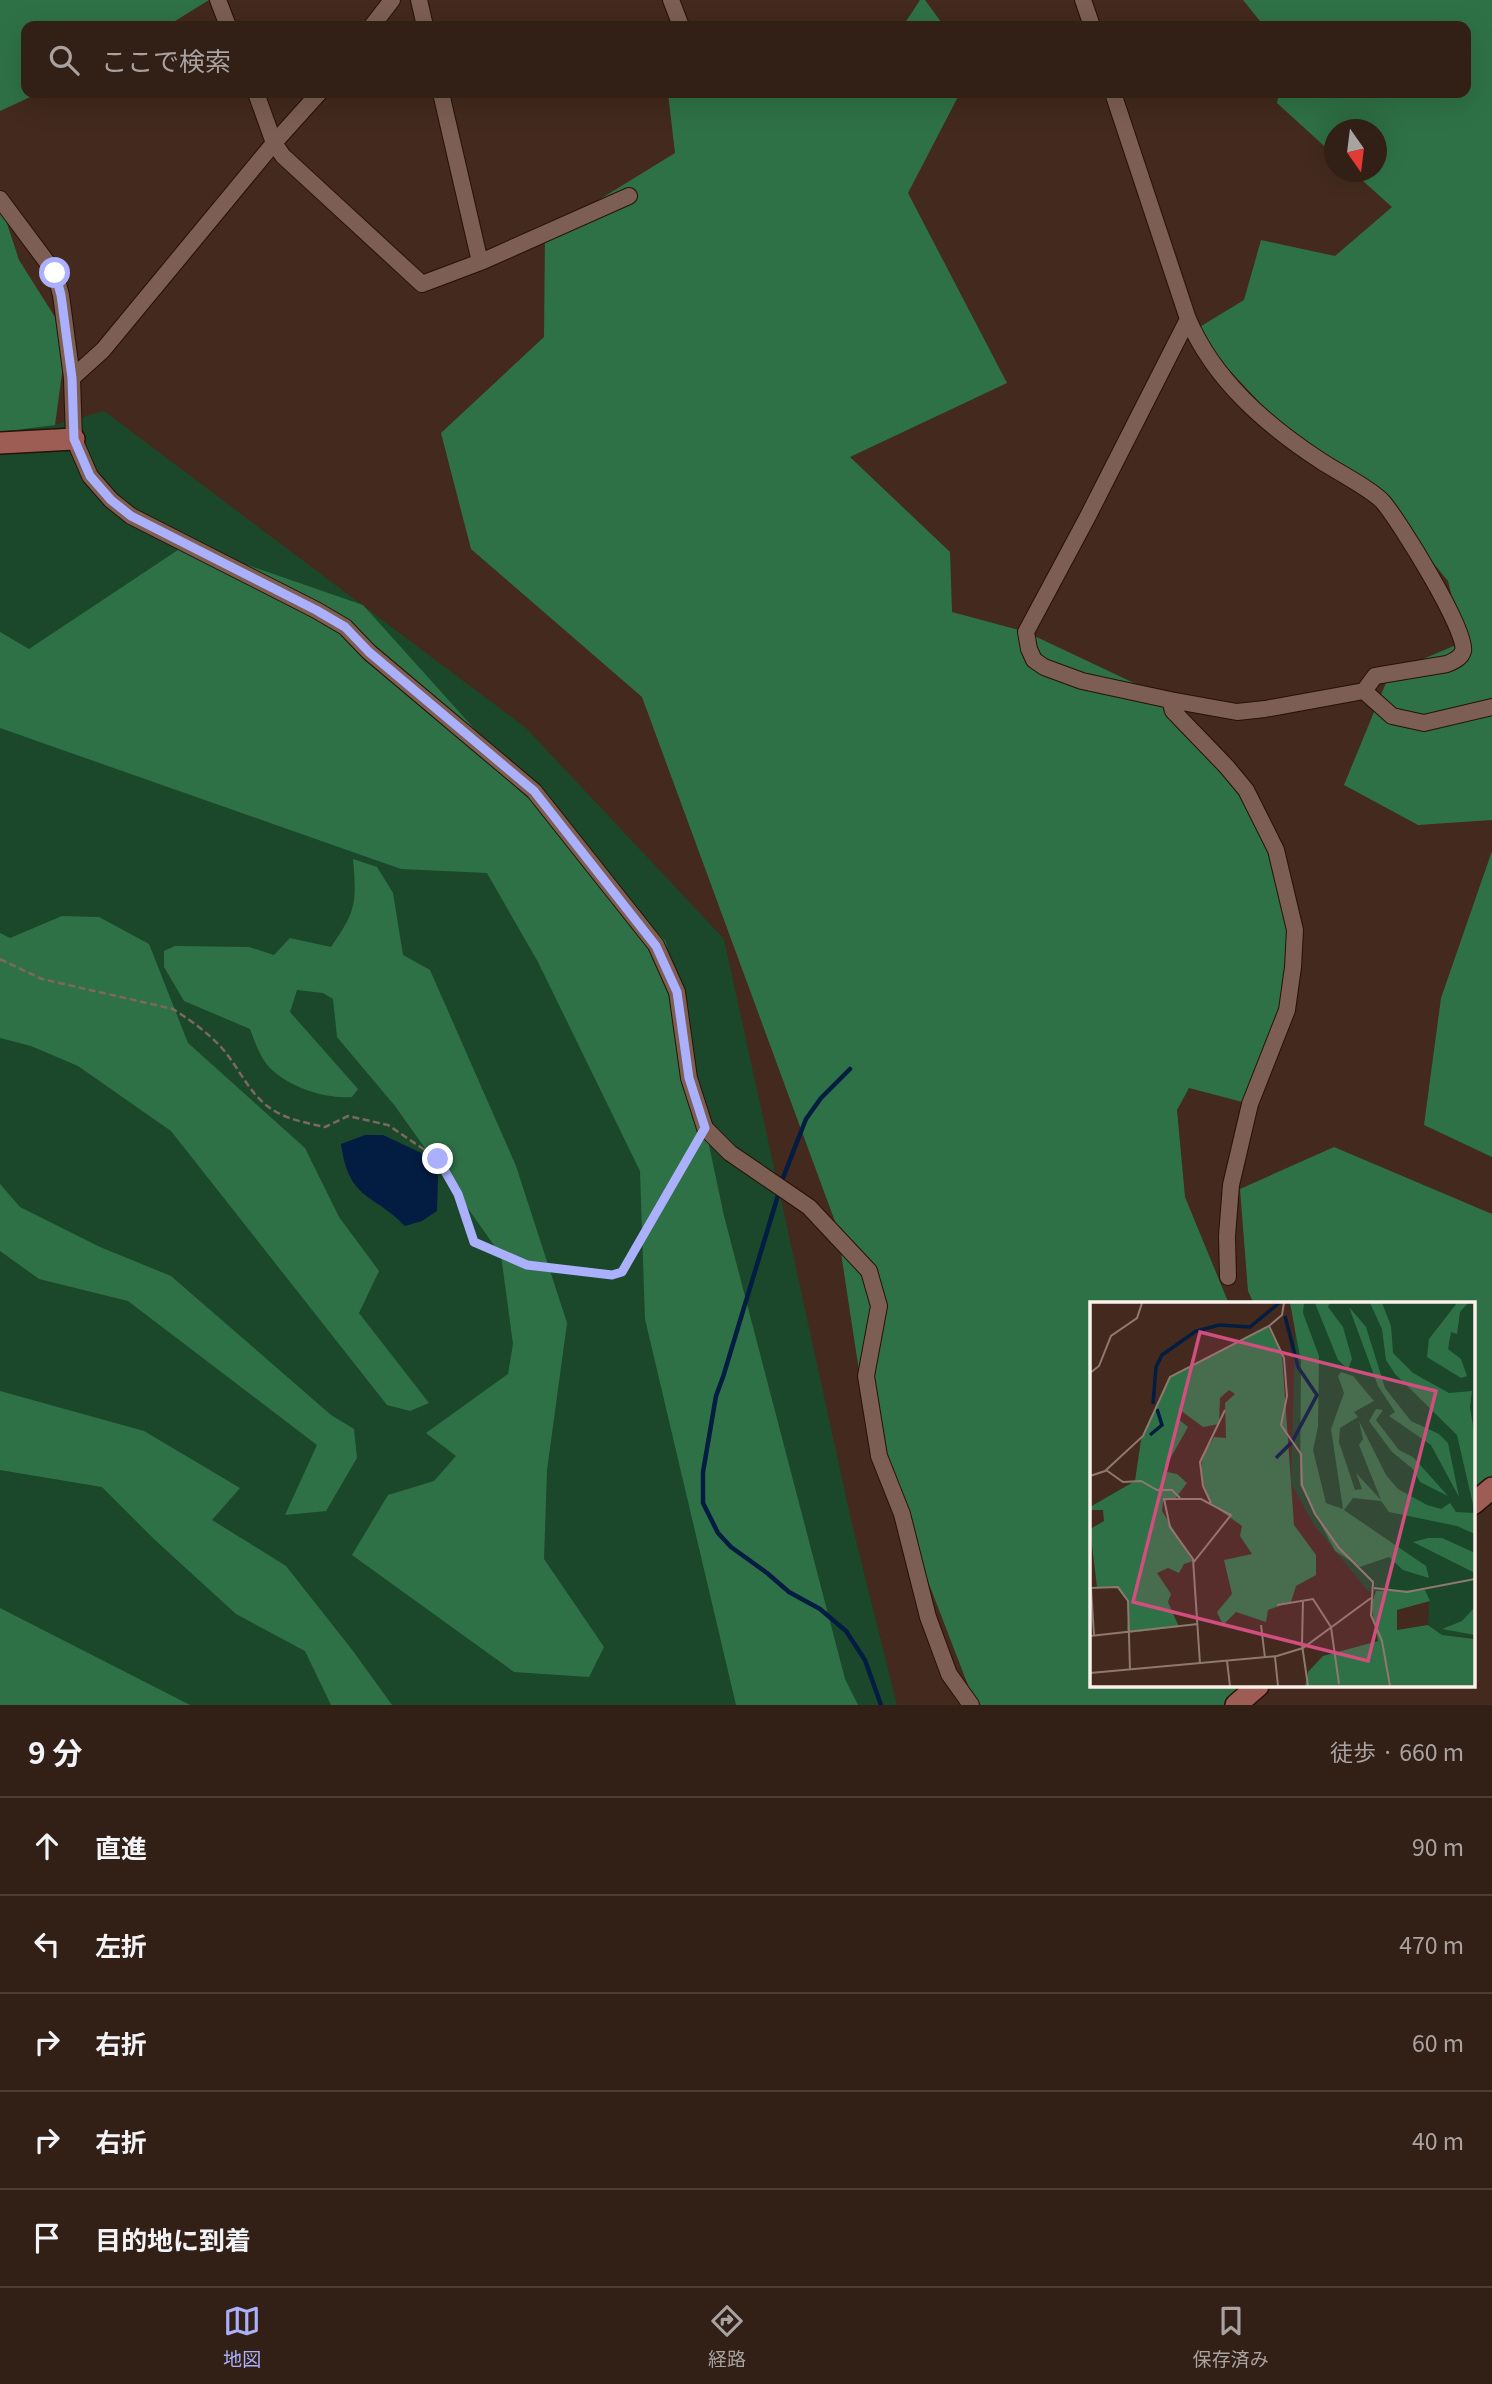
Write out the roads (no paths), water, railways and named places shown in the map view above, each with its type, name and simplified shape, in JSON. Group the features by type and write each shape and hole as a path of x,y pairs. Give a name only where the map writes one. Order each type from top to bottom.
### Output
{"street":[{"path":"218,0 227,21"},
{"path":"376,21 392,0"},
{"path":"419,0 424,21"},
{"path":"671,0 679,21"},
{"path":"1083,0 1090,21"},
{"path":"258,98 274,143 283,156 422,284 480,262 629,196"},
{"path":"72,378 103,350 314,98"},
{"path":"442,98 480,262"},
{"path":"1115,98 1198,342 1222,378 1251,407 1317,459 1382,501 1434,582 1457,624 1464,651 1457,660 1375,676 1364,691 1237,712 1082,681 1044,667 1034,660 1028,649 1026,632 1188,319"},
{"path":"0,199 55,273 61,295 72,378 74,439 90,476 111,500 131,516 345,627 369,652 534,791 656,946 677,992 689,1078 705,1128 730,1153 809,1207 869,1271 879,1306 866,1376 879,1456 902,1514 928,1617 950,1674 971,1705"},
{"path":"0,443 74,439"},
{"path":"1364,691 1392,716 1424,723 1492,707"},
{"path":"1170,700 1173,711 1246,790 1276,850 1295,930 1287,1010 1250,1104 1231,1185 1227,1236 1228,1277"},
{"path":"1474,1503 1492,1488"},
{"path":"1236,1705 1256,1688"}],"water":[{"path":"365,1135 383,1135 432,1158 438,1177 437,1211 422,1221 405,1226 356,1186 345,1162 341,1144"}],"waterway":[{"path":"781,1183 806,1119 821,1098 850,1069"},
{"path":"779,1192 716,1396 703,1472 703,1503 718,1533 731,1547 789,1592 820,1609 846,1631 865,1660 881,1705"}]}
